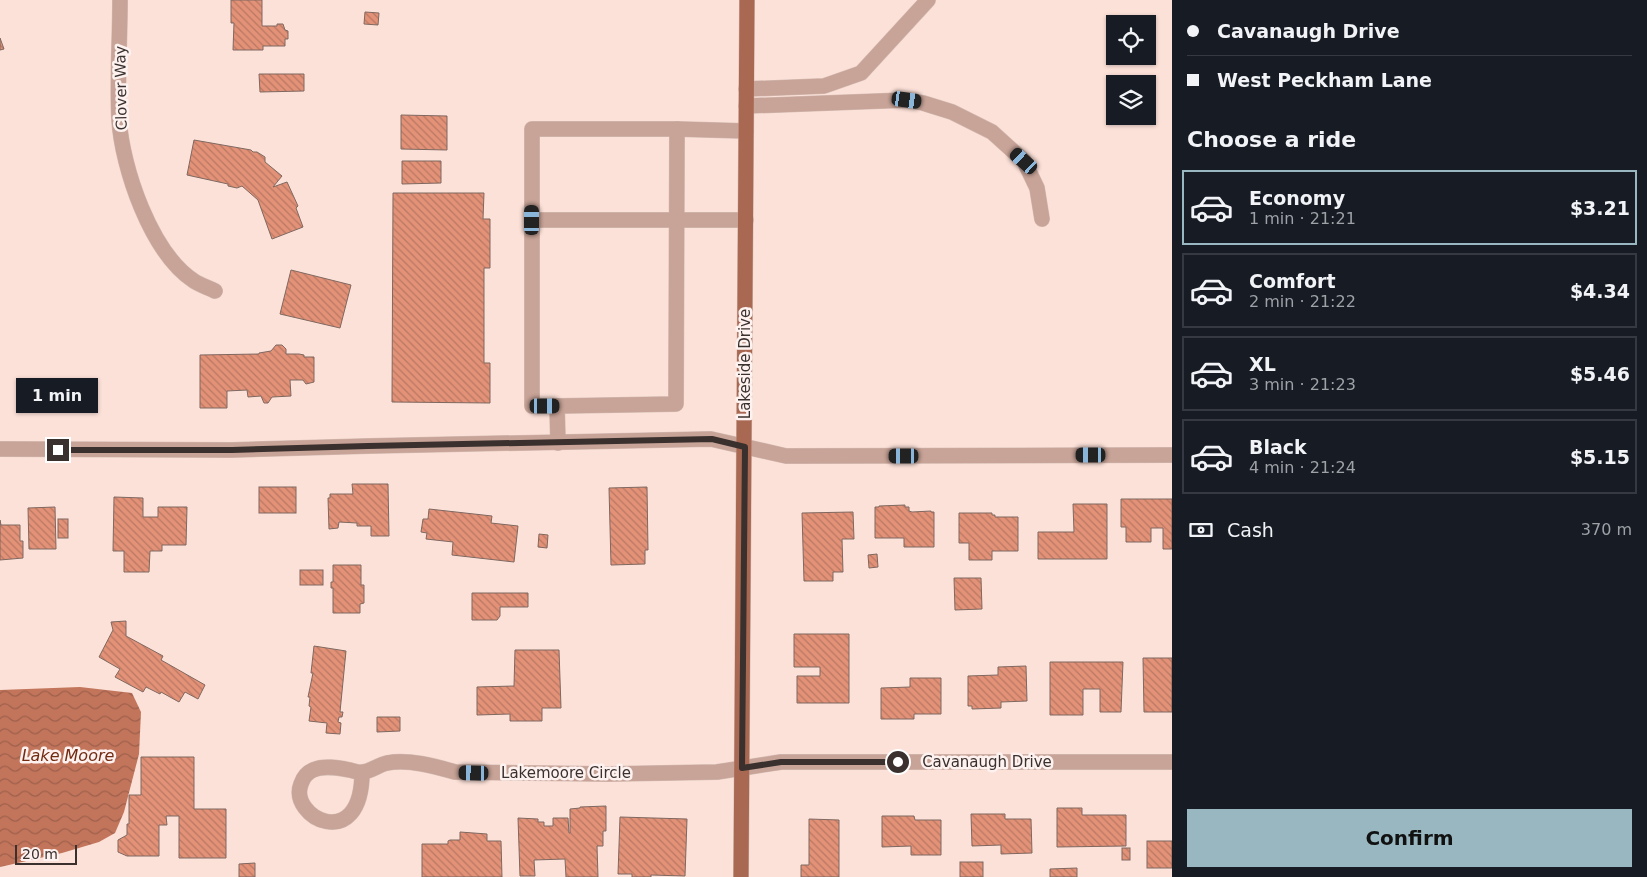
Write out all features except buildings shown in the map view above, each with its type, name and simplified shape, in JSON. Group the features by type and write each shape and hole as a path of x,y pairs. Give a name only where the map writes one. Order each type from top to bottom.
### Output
{"main road":[{"name":"Lakeside Drive","path":"741,877 747,0"}],"street":[{"name":"Clover Way","path":"120,0 119,119 125,158 133,184 152,230 174,263 194,281 215,291"},
{"path":"746,89 824,86 861,72 928,0"},
{"path":"746,106 907,100 952,112 992,132 1024,161 1037,188 1042,219"},
{"path":"677,129 676,404 532,406 532,130 677,129 746,130"},
{"path":"532,220 746,220"},
{"path":"557,406 558,443"},
{"path":"0,449 232,450 712,439 786,456 1172,455"},
{"name":"Cavanaugh Drive","path":"742,768 781,762 1172,762"},
{"name":"Lakemoore Circle","path":"362,772 362,786 357,802 352,812 343,821 329,823 308,812 301,802 299,788 304,777 313,770 322,768 362,772 387,763 431,765 455,772 550,774 717,772 742,768"}],"water":[{"name":"Lake Moore","path":"80,687 132,693 141,712 139,754 124,812 115,833 99,842 62,853 0,867 0,690"}],"route":[{"path":"58,450 232,450 712,439 745,447 742,768 781,762 898,762"}]}
